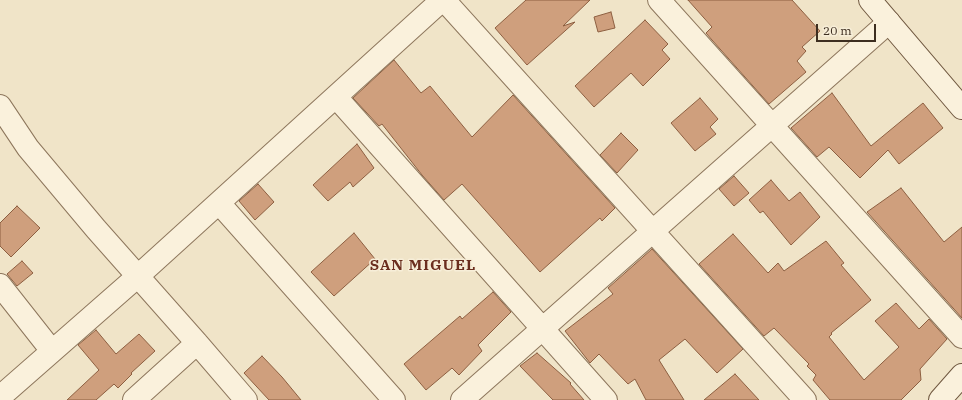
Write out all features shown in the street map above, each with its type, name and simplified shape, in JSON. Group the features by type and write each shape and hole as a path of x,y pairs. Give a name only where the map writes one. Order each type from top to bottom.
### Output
{"street":[{"path":"0,397 138,276 443,0 806,400"},
{"path":"659,0 962,337"},
{"path":"870,0 962,108"},
{"path":"462,400 888,22"},
{"path":"336,97 606,400"},
{"path":"0,106 28,148 101,235 246,400"},
{"path":"219,202 394,400"},
{"path":"0,285 52,351"},
{"path":"134,400 197,343"},
{"path":"940,400 962,375"}],"building":[{"path":"526,0 590,0 563,26 575,22 527,65 495,28"},
{"path":"688,0 792,0 820,31 802,47 806,51 797,61 806,72 769,104 706,33 712,27"},
{"path":"611,12 615,28 598,32 594,17"},
{"path":"645,20 668,44 662,50 670,59 643,86 631,73 594,107 575,86"},
{"path":"394,60 421,93 430,86 472,137 513,95 615,208 602,221 600,218 540,272 462,184 444,200 422,175 382,124 379,126 353,98"},
{"path":"832,93 871,146 923,103 943,128 899,164 888,150 860,178 829,147 817,157 791,128"},
{"path":"700,98 718,119 710,127 716,134 695,151 671,123"},
{"path":"621,133 638,150 617,173 600,155"},
{"path":"357,144 374,168 353,187 350,182 328,201 313,185"},
{"path":"734,176 749,193 734,206 719,189"},
{"path":"771,180 789,201 800,192 820,217 791,245 763,211 760,213 749,200"},
{"path":"258,184 274,202 255,220 239,201"},
{"path":"901,188 944,242 962,227 962,318 867,212"},
{"path":"17,206 40,228 11,257 0,246 0,223"},
{"path":"354,233 375,259 334,296 311,272"},
{"path":"733,234 768,273 778,263 784,271 826,241 844,263 841,265 871,300 831,333 832,334 829,337 864,380 899,347 875,321 896,303 919,329 929,319 947,339 920,369 921,380 901,400 830,400 813,380 816,375 807,366 809,364 774,328 764,336 699,264"},
{"path":"652,249 743,349 717,373 685,339 659,360 684,400 646,400 635,379 628,384 599,354 590,363 565,331 613,294 608,288"},
{"path":"22,261 33,273 17,286 7,274"},
{"path":"493,292 511,312 478,345 482,351 459,375 452,368 426,390 404,364 460,316 462,319"},
{"path":"96,330 116,354 139,334 155,351 131,373 132,374 118,388 114,384 96,400 67,400 99,370 78,345"},
{"path":"537,353 571,383 570,384 584,400 553,400 520,366"},
{"path":"262,356 301,400 269,400 244,373"},
{"path":"735,374 759,400 704,400"}],"district":[{"name":"SAN MIGUEL","path":"423,266"}]}
